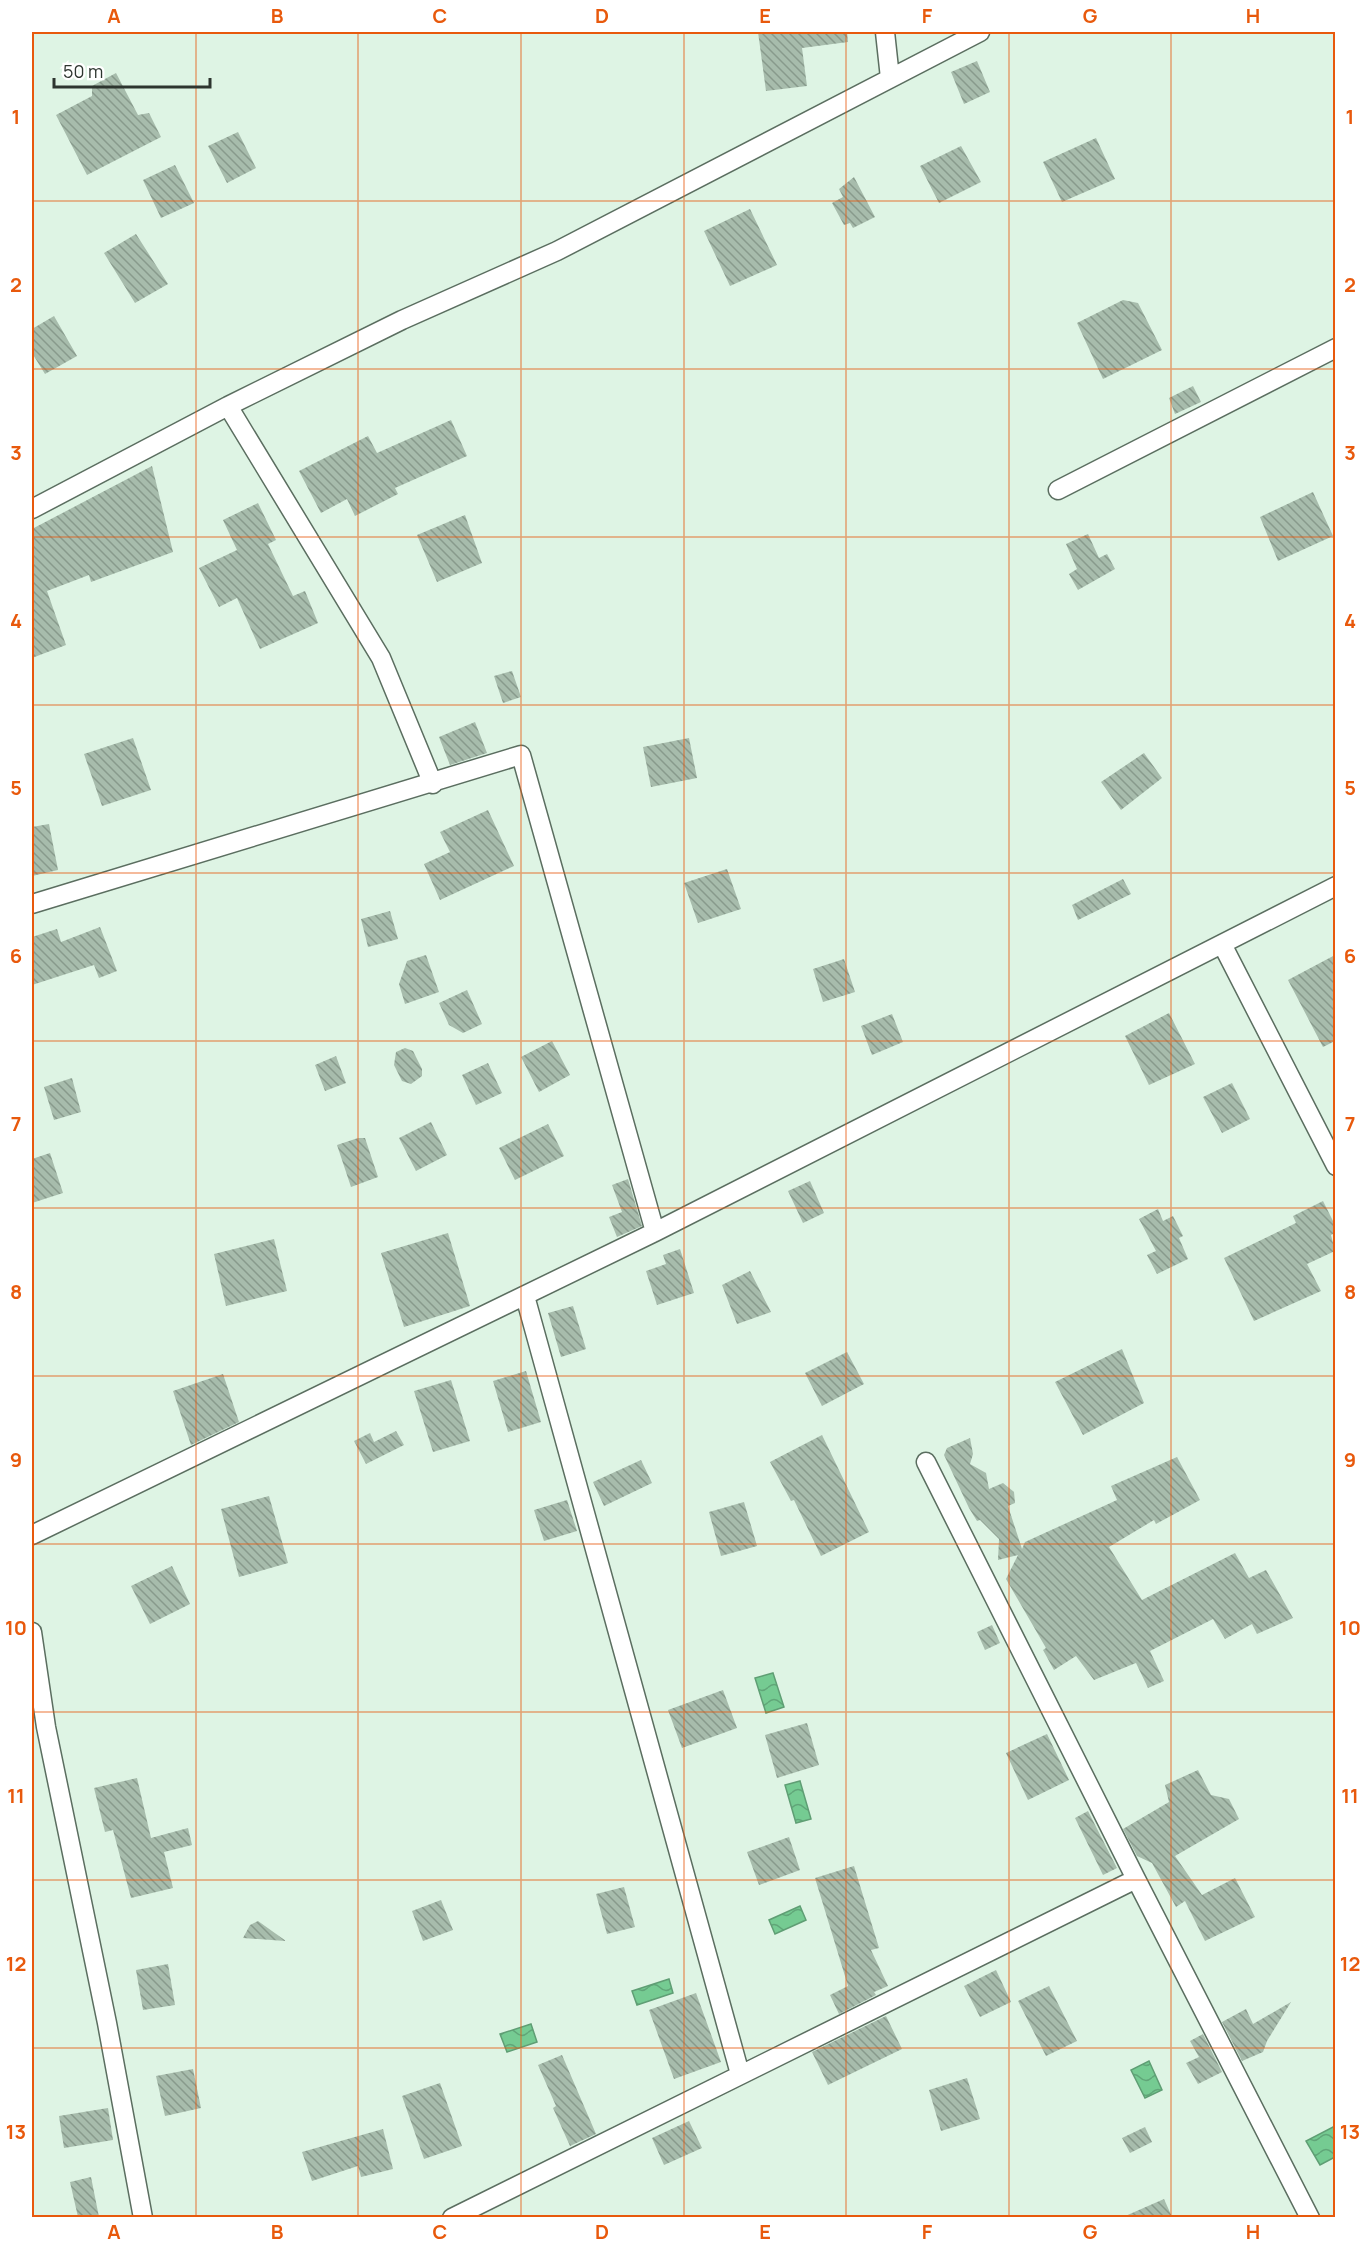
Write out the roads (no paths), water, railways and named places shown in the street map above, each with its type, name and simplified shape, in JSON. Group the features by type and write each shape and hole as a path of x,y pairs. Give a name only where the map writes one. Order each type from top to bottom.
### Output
{"street":[{"path":"885,32 890,78"},
{"path":"32,509 228,406 402,320 557,251 980,32"},
{"path":"1058,490 1335,348"},
{"path":"228,406 381,658 433,784"},
{"path":"32,904 433,784 521,755 655,1232"},
{"path":"32,1535 655,1232 1335,886"},
{"path":"1222,944 1335,1166"},
{"path":"525,1296 740,2074"},
{"path":"926,1462 1136,1879 1310,2217"},
{"path":"32,1632 39,1728 105,2012 143,2217"},
{"path":"452,2217 1136,1879"}],"water":[{"path":"773,1673 784,1707 766,1713 755,1678"},
{"path":"800,1781 811,1819 796,1823 785,1785"},
{"path":"800,1906 806,1920 775,1934 769,1920"},
{"path":"669,1979 673,1993 637,2005 632,1991"},
{"path":"531,2024 537,2042 507,2052 500,2034"},
{"path":"1149,2061 1162,2090 1145,2098 1131,2070"},
{"path":"1335,2126 1335,2157 1320,2165 1306,2141"}]}
